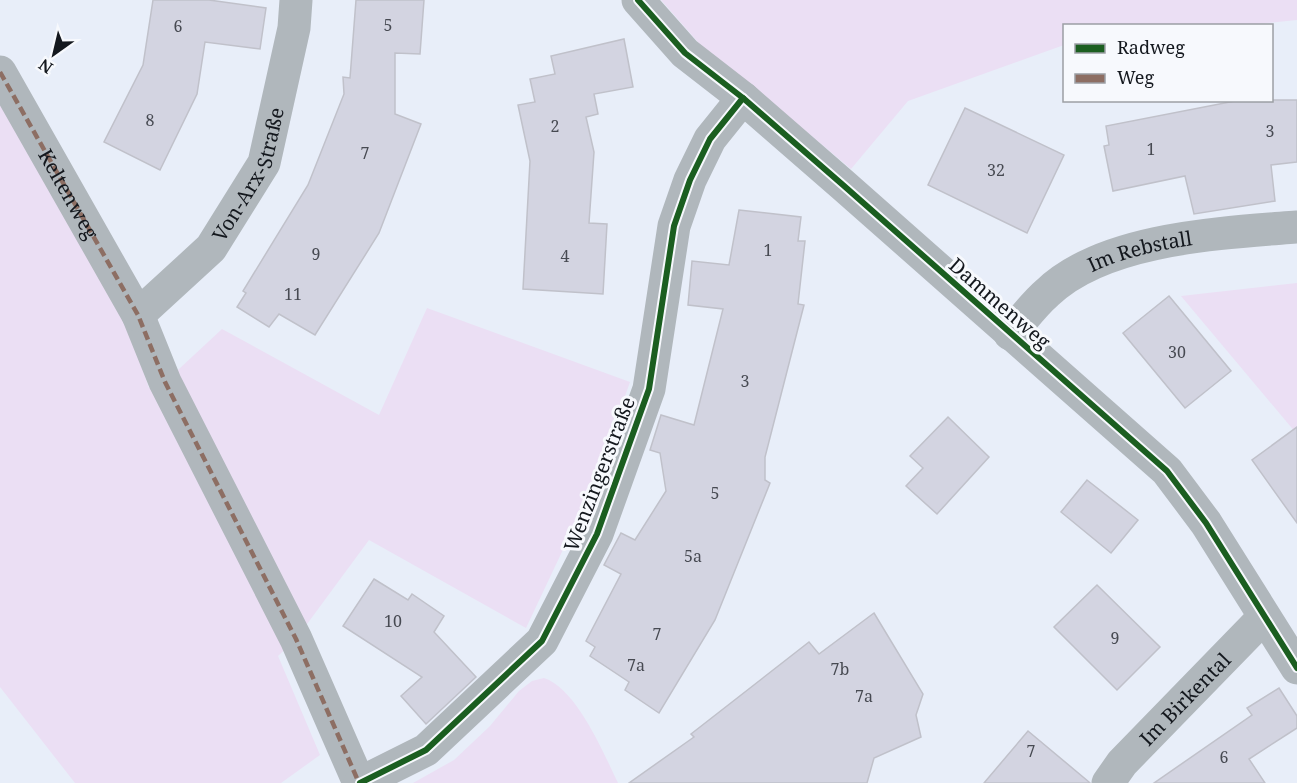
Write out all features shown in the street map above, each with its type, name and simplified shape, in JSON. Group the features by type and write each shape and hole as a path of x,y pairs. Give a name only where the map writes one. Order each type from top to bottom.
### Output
{"street":[{"name":"Von-Arx-Straße","path":"138,315 211,248 264,163 294,28 296,0"},
{"name":"Dammenweg","path":"638,0 685,54 743,98 1167,471 1212,531 1297,668"},
{"name":"Keltenweg","path":"0,72 138,315"},
{"name":"Wenzingerstraße","path":"138,315 165,382 296,639 360,783 426,750 542,641 597,534 650,389 674,226 690,180 710,139 743,98"},
{"name":"Im Rebstall","path":"1010,334 1047,292 1084,267 1137,249 1202,234 1297,227"},
{"name":"Im Birkental","path":"1108,783 1122,764 1264,617"}],"shaded area":[{"path":"661,0 1297,0 1297,20 1258,24 1063,24 1063,45 908,101 851,169 789,117 711,57"},
{"path":"0,96 124,317 149,388 165,382 222,329 379,415 427,308 630,382 594,484 526,628 369,540 296,639 278,656 320,755 281,783 75,783 0,687"},
{"path":"1297,283 1297,432 1296,433 1181,296"},
{"path":"544,678 556,684 578,708 597,739 618,783 413,783 454,760 490,726 519,691 532,681"}],"building":[{"path":"153,0 209,0 266,8 260,49 205,42 197,94 160,170 104,142 143,65"},
{"path":"356,0 424,0 420,54 395,53 395,114 421,124 379,233 315,335 279,314 269,327 237,307 246,293 243,291 308,185 344,94 343,77 350,78"},
{"path":"624,39 633,87 594,94 598,114 586,117 594,152 589,223 607,224 603,294 523,289 530,161 518,105 535,102 530,79 555,74 551,56"},
{"path":"1297,100 1297,162 1271,165 1275,201 1194,214 1185,176 1113,191 1104,146 1109,145 1106,126 1230,102"},
{"path":"965,108 1064,155 1027,233 928,185"},
{"path":"739,210 801,217 798,241 805,241 798,304 804,305 765,457 765,480 770,483 715,620 659,713 625,690 629,682 590,656 595,647 586,641 621,574 604,565 621,533 635,540 666,491 660,453 650,450 661,415 694,425 723,309 688,305 692,261 729,265"},
{"path":"1169,296 1231,371 1185,408 1123,333"},
{"path":"948,417 989,457 937,514 906,486 923,468 910,456"},
{"path":"1297,427 1297,523 1252,460"},
{"path":"1087,480 1138,520 1111,553 1061,512"},
{"path":"374,579 408,600 412,594 444,616 434,632 476,677 426,724 401,696 422,677 343,626"},
{"path":"1097,585 1160,647 1117,690 1054,627"},
{"path":"874,613 923,694 916,715 921,737 874,758 867,783 629,783 694,737 691,734 809,642 819,654"},
{"path":"1279,688 1297,716 1297,728 1249,759 1265,783 1154,783 1252,715 1247,708"},
{"path":"1028,731 1089,782 1090,783 984,783"}],"marked path":[{"path":"0,72 138,315 165,382 296,639 359,783"}],"cycle path":[{"path":"638,0 685,53 743,98 1167,471 1206,523 1297,668"},
{"path":"360,783 426,750 542,641 597,534 649,389 674,226 690,180 710,139 743,98"}]}
